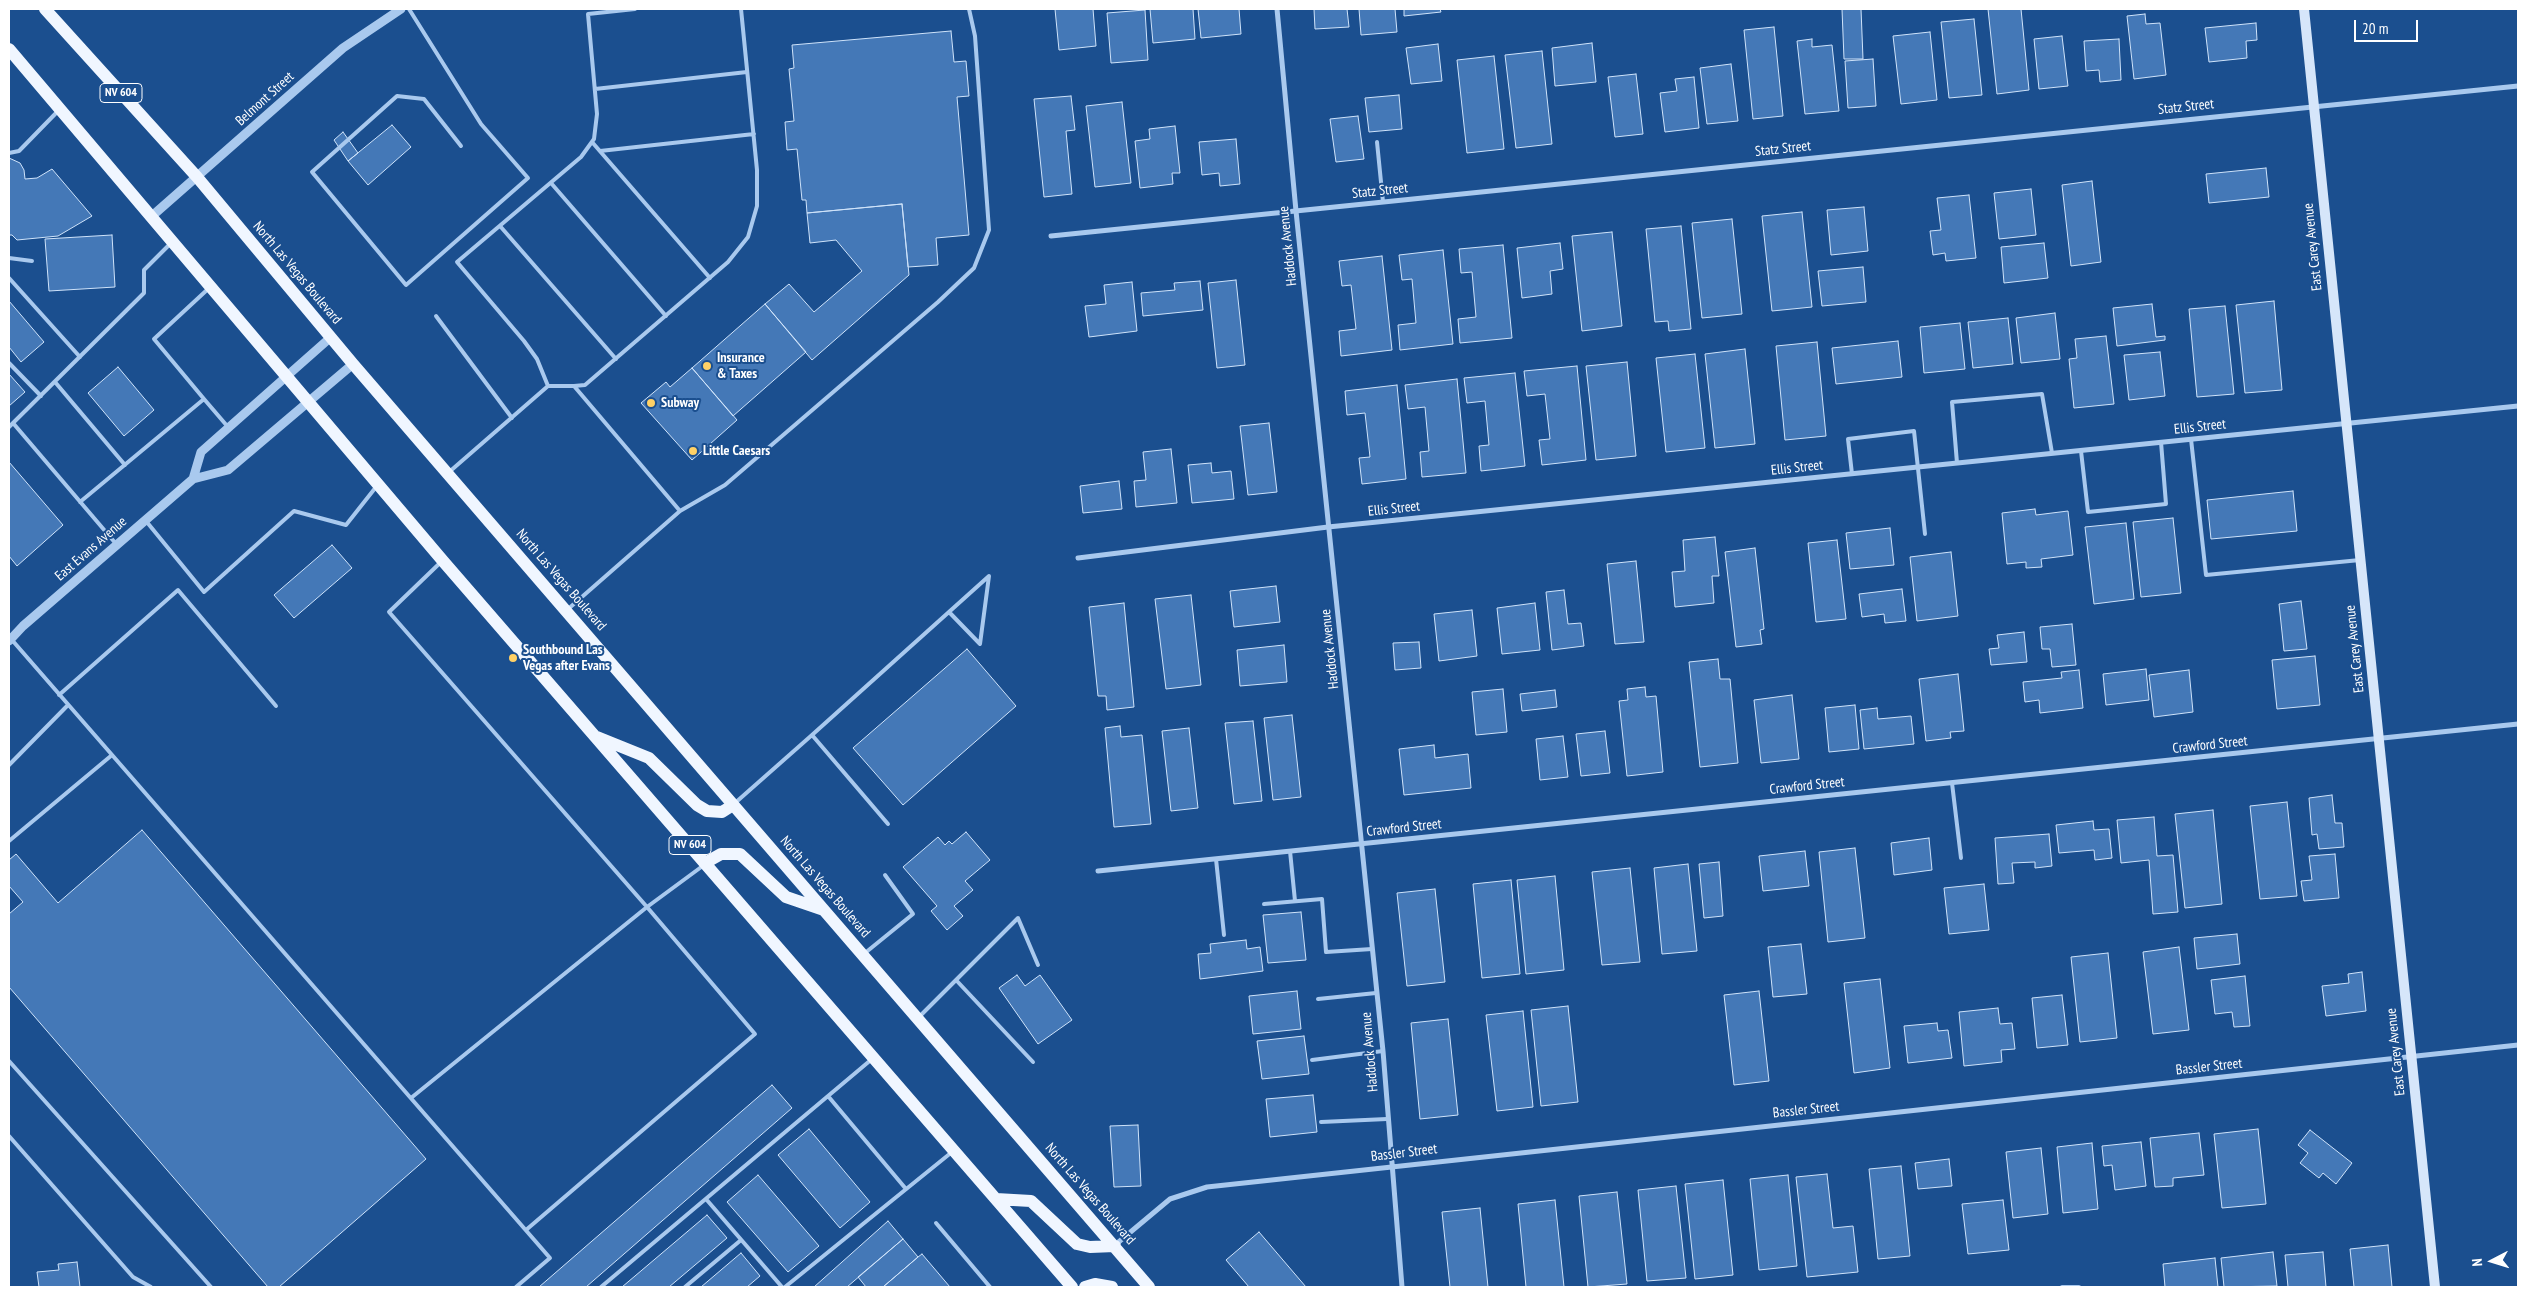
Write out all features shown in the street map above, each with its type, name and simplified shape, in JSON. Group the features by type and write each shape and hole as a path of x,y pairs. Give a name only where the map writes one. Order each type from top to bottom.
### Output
{"main road":[{"name":"North Las Vegas Boulevard","path":"45,9 197,178 353,364 1149,1287"},
{"name":"East Carey Avenue","path":"2304,9 2434,1287"},
{"name":"NV 604","path":"9,50 152,216 442,561 1072,1287"},
{"path":"595,736 649,758 697,805 707,811 722,812 733,804"},
{"path":"705,863 721,854 740,854 786,897 824,910"},
{"path":"996,1199 1031,1201 1077,1244 1090,1248 1115,1246"},
{"path":"1085,1287 1095,1284 1112,1287"}],"street":[{"name":"Belmont Street","path":"152,216 343,48 401,9"},
{"name":"Haddock Avenue","path":"1278,9 1296,211 1382,1051 1402,1287"},
{"name":"Statz Street","path":"1050,236 2518,86"},
{"path":"193,479 201,452 287,378 331,337"},
{"name":"East Evans Avenue","path":"9,639 193,479 228,470 353,364"},
{"name":"Ellis Street","path":"1078,558 1328,527 2518,406"},
{"name":"Crawford Street","path":"1098,871 2518,724"},
{"name":"Bassler Street","path":"1115,1246 1170,1199 1207,1187 2518,1045"}],"lane":[{"path":"409,9 481,124 528,178 406,284 312,172 397,96 424,99 461,146"},
{"path":"548,386 536,359 524,341 457,262 581,157 592,142 597,114 588,14 635,9"},
{"path":"448,473 548,386 585,385 728,262 748,237 757,206 754,134 741,9"},
{"path":"567,610 680,512 725,485 938,302 974,268 990,230 975,36 969,9"},
{"path":"595,89 747,72"},
{"path":"9,153 19,152 60,109"},
{"path":"600,151 754,134"},
{"path":"592,142 710,278"},
{"path":"1377,142 1383,202"},
{"path":"551,182 666,316"},
{"path":"500,226 616,359"},
{"path":"117,545 11,425 144,294 144,270 173,241"},
{"path":"9,258 32,261"},
{"path":"9,278 80,357"},
{"path":"210,286 154,339 229,428"},
{"path":"436,316 512,418"},
{"path":"9,363 41,396"},
{"path":"55,382 125,465"},
{"path":"574,386 680,512"},
{"path":"1957,463 1952,402 2042,394 2052,453"},
{"path":"80,502 204,399"},
{"path":"1852,474 1848,439 1914,432 1925,534"},
{"path":"2190,439 2206,575 2360,560"},
{"path":"2081,450 2088,512 2166,504 2161,442"},
{"path":"146,520 204,592 294,511 346,525 378,485"},
{"path":"442,561 388,612 647,907 755,1034 526,1230"},
{"path":"733,804 989,576 980,644 949,612"},
{"path":"60,695 178,590 276,706"},
{"path":"9,639 60,695 550,1258 516,1287"},
{"path":"9,765 68,705"},
{"path":"812,735 888,824"},
{"path":"9,841 112,755"},
{"path":"1952,783 1960,858"},
{"path":"1290,852 1295,901"},
{"path":"1216,859 1224,935"},
{"path":"411,1098 647,907 705,863"},
{"path":"863,955 913,914 885,875"},
{"path":"1264,904 1322,899 1326,952 1372,949"},
{"path":"918,1018 1018,918 1038,965"},
{"path":"956,980 1033,1062"},
{"path":"1318,999 1376,994"},
{"path":"1312,1060 1382,1051"},
{"path":"601,1287 873,1057"},
{"path":"9,1061 211,1287"},
{"path":"828,1096 906,1189"},
{"path":"1321,1122 1387,1119"},
{"path":"9,1136 133,1277 151,1287"},
{"path":"706,1198 783,1287 954,1151"},
{"path":"936,1223 990,1287"},
{"path":"685,1287 742,1240"},
{"path":"2062,1287 2079,1287"}],"building":[{"path":"1055,9 1093,9 1096,46 1059,50"},
{"path":"1150,9 1193,9 1195,39 1153,43"},
{"path":"1198,9 1239,9 1241,34 1201,38"},
{"path":"1314,9 1347,9 1349,27 1315,29"},
{"path":"1359,9 1395,9 1397,32 1361,35"},
{"path":"1404,9 1440,9 1441,12 1404,16"},
{"path":"1842,9 1861,9 1863,59 1844,59"},
{"path":"1988,9 2021,9 2029,90 1997,94"},
{"path":"1145,10 1148,60 1111,63 1107,13"},
{"path":"2145,14 2146,24 2160,23 2166,75 2134,79 2127,16"},
{"path":"1974,19 1982,95 1949,98 1941,22"},
{"path":"2256,23 2257,40 2246,41 2247,58 2209,62 2205,28"},
{"path":"1774,27 1783,116 1753,119 1744,30"},
{"path":"951,31 954,62 966,61 969,96 957,97 969,235 936,238 938,265 908,267 902,204 807,213 806,200 802,200 797,149 787,150 785,122 794,121 789,69 794,68 792,45"},
{"path":"1930,32 1937,100 1901,104 1893,36"},
{"path":"2062,36 2068,86 2039,89 2034,39"},
{"path":"1812,39 1812,47 1832,45 1839,111 1805,114 1797,41"},
{"path":"2119,39 2121,80 2100,82 2099,70 2086,71 2084,41"},
{"path":"1592,43 1596,82 1555,86 1552,48"},
{"path":"1438,44 1442,81 1411,84 1406,48"},
{"path":"1542,51 1552,144 1516,148 1505,55"},
{"path":"1494,56 1504,149 1467,153 1457,60"},
{"path":"1873,59 1876,106 1848,108 1845,61"},
{"path":"1731,64 1738,121 1707,124 1700,68"},
{"path":"1636,74 1643,134 1615,137 1608,77"},
{"path":"1694,77 1699,128 1665,132 1660,93 1677,91 1675,79"},
{"path":"1399,95 1402,129 1369,132 1365,98"},
{"path":"1071,96 1075,130 1066,131 1072,194 1044,197 1034,99"},
{"path":"1122,102 1131,183 1095,187 1086,106"},
{"path":"1358,116 1364,159 1336,162 1330,119"},
{"path":"392,125 411,147 368,185 348,161"},
{"path":"1175,126 1180,173 1172,173 1173,184 1140,188 1135,141 1150,139 1149,129"},
{"path":"343,132 358,153 348,161 334,140"},
{"path":"1236,139 1240,184 1220,186 1219,173 1202,175 1199,142"},
{"path":"9,158 20,163 24,170 25,179 37,178 52,169 92,216 58,236 17,240 12,235 9,235"},
{"path":"2266,168 2269,197 2209,203 2206,174"},
{"path":"2092,181 2101,262 2071,266 2062,185"},
{"path":"2031,189 2036,235 1999,239 1994,193"},
{"path":"1969,195 1976,258 1946,261 1945,253 1933,255 1930,231 1941,230 1937,198"},
{"path":"902,204 909,275 812,360 765,304 789,284 814,312 862,271 836,240 810,243 807,213"},
{"path":"1864,207 1868,251 1831,255 1827,210"},
{"path":"1802,212 1812,307 1772,311 1762,216"},
{"path":"1732,219 1742,314 1702,318 1692,223"},
{"path":"1681,226 1691,329 1669,331 1668,321 1655,322 1646,229"},
{"path":"1612,232 1622,326 1582,331 1572,236"},
{"path":"112,235 115,287 49,291 45,239"},
{"path":"1560,243 1563,269 1550,271 1552,294 1522,298 1517,248"},
{"path":"2044,243 2048,278 2004,283 2001,247"},
{"path":"1503,245 1512,338 1460,343 1458,319 1476,317 1472,272 1461,273 1459,249"},
{"path":"1443,250 1453,344 1400,350 1398,325 1416,323 1412,279 1402,280 1399,255"},
{"path":"1382,256 1392,350 1341,356 1339,331 1356,329 1351,285 1342,286 1339,261"},
{"path":"1863,267 1866,302 1822,306 1818,271"},
{"path":"1236,280 1245,365 1217,368 1208,283"},
{"path":"1200,281 1203,310 1143,316 1141,293 1175,290 1174,283"},
{"path":"1132,282 1137,331 1089,337 1085,306 1106,304 1104,285"},
{"path":"9,301 44,342 21,362 9,347"},
{"path":"2274,301 2282,390 2245,393 2236,305"},
{"path":"765,304 806,352 733,416 692,368"},
{"path":"2152,304 2156,337 2165,336 2165,340 2117,346 2113,308"},
{"path":"2225,306 2234,394 2197,397 2189,309"},
{"path":"2055,313 2060,359 2021,363 2016,318"},
{"path":"2008,318 2013,364 1973,368 1968,322"},
{"path":"1960,323 1965,369 1924,373 1920,327"},
{"path":"2106,336 2114,404 2074,408 2069,359 2077,358 2075,339"},
{"path":"1898,341 1902,377 1836,384 1832,348"},
{"path":"1817,342 1826,436 1785,440 1776,346"},
{"path":"1745,349 1755,444 1715,448 1705,354"},
{"path":"2160,352 2165,396 2129,400 2124,355"},
{"path":"1695,354 1705,448 1666,452 1656,358"},
{"path":"1627,362 1636,456 1596,460 1586,366"},
{"path":"1577,366 1586,460 1542,465 1539,440 1550,439 1545,394 1527,396 1524,371"},
{"path":"118,367 154,410 124,436 88,393"},
{"path":"692,368 737,420 692,460 641,403 666,382 670,387"},
{"path":"1515,373 1525,466 1481,471 1479,446 1489,445 1485,401 1467,403 1464,378"},
{"path":"9,374 25,392 9,406"},
{"path":"1457,379 1466,473 1422,477 1420,452 1429,451 1425,407 1408,409 1405,385"},
{"path":"1397,385 1406,479 1362,484 1359,458 1370,457 1365,413 1347,415 1345,391"},
{"path":"1269,423 1277,492 1248,495 1240,426"},
{"path":"1171,449 1177,503 1136,507 1134,481 1146,480 1143,452"},
{"path":"9,462 63,525 17,566 9,556"},
{"path":"1211,463 1212,473 1231,471 1234,499 1192,503 1188,465"},
{"path":"1119,481 1122,509 1083,513 1080,486"},
{"path":"2293,491 2297,531 2211,539 2207,500"},
{"path":"2035,509 2036,515 2068,511 2073,555 2041,559 2042,567 2026,568 2026,562 2007,564 2002,513"},
{"path":"2173,518 2181,593 2141,597 2133,522"},
{"path":"2126,523 2134,599 2094,604 2085,527"},
{"path":"1890,528 1894,565 1850,569 1846,533"},
{"path":"1715,537 1719,576 1712,576 1714,603 1675,607 1672,572 1685,571 1683,540"},
{"path":"1837,540 1846,619 1816,622 1808,543"},
{"path":"332,545 352,568 294,618 274,595"},
{"path":"1755,548 1764,629 1760,630 1762,644 1736,647 1725,552"},
{"path":"1951,552 1958,616 1917,621 1910,557"},
{"path":"1636,561 1644,642 1615,644 1607,564"},
{"path":"1276,586 1280,622 1234,627 1230,591"},
{"path":"1902,589 1906,621 1885,623 1884,614 1862,617 1859,594"},
{"path":"1564,590 1568,624 1581,623 1584,646 1552,650 1546,592"},
{"path":"1191,595 1201,685 1166,689 1155,599"},
{"path":"2301,601 2307,649 2284,651 2279,604"},
{"path":"1124,603 1134,707 1107,710 1106,696 1098,696 1089,607"},
{"path":"1535,603 1540,650 1502,654 1497,608"},
{"path":"1472,610 1477,656 1439,661 1434,614"},
{"path":"2072,624 2076,665 2052,667 2050,649 2042,649 2040,627"},
{"path":"2024,632 2027,662 1991,665 1989,649 1999,648 1997,635"},
{"path":"1419,642 1421,668 1395,670 1393,643"},
{"path":"1284,645 1287,682 1240,686 1237,650"},
{"path":"967,649 1016,706 903,805 853,748"},
{"path":"2315,656 2320,705 2277,709 2272,660"},
{"path":"1718,659 1720,679 1730,679 1738,763 1700,767 1689,662"},
{"path":"2146,669 2149,700 2106,705 2103,674"},
{"path":"2079,670 2083,708 2040,713 2039,700 2025,702 2023,682 2062,678 2061,672"},
{"path":"2189,670 2193,712 2154,717 2149,675"},
{"path":"1958,674 1964,731 1950,732 1951,738 1926,741 1919,679"},
{"path":"1645,687 1646,697 1656,696 1663,772 1627,776 1619,701 1628,700 1627,689"},
{"path":"1503,689 1507,732 1476,735 1472,692"},
{"path":"1555,690 1557,707 1522,711 1520,694"},
{"path":"1792,695 1799,759 1761,763 1754,700"},
{"path":"1855,705 1859,749 1829,752 1825,708"},
{"path":"1877,708 1878,719 1911,716 1914,744 1864,749 1860,710"},
{"path":"1292,715 1301,797 1273,800 1264,718"},
{"path":"1253,721 1262,801 1234,804 1225,723"},
{"path":"1120,726 1121,737 1142,735 1151,824 1114,827 1105,728"},
{"path":"1189,728 1198,808 1171,811 1162,731"},
{"path":"1605,731 1610,773 1581,776 1576,734"},
{"path":"1563,736 1568,777 1540,780 1536,739"},
{"path":"1434,745 1435,758 1468,754 1471,788 1404,795 1399,749"},
{"path":"2332,795 2335,823 2342,823 2344,847 2319,849 2317,834 2312,835 2309,798"},
{"path":"2287,802 2297,896 2260,899 2250,806"},
{"path":"2213,810 2222,904 2185,908 2175,814"},
{"path":"2154,817 2157,856 2173,855 2178,912 2153,914 2149,860 2121,863 2117,820"},
{"path":"2093,821 2094,830 2109,829 2112,858 2095,860 2094,850 2059,853 2056,825"},
{"path":"142,830 426,1159 279,1287 268,1287 9,987 9,914 23,902 9,886 9,860 16,854 58,903"},
{"path":"966,832 990,860 965,881 973,890 954,906 963,916 947,930 931,911 937,906 903,867 938,837 945,845 949,841 952,844"},
{"path":"2049,834 2052,866 2035,868 2035,862 2012,863 2014,883 1998,884 1995,838"},
{"path":"1929,838 1932,870 1894,875 1891,843"},
{"path":"1855,848 1865,938 1828,942 1819,852"},
{"path":"1805,851 1809,886 1763,891 1759,856"},
{"path":"2335,854 2339,898 2304,901 2301,881 2312,880 2309,856"},
{"path":"1719,862 1723,916 1704,918 1699,864"},
{"path":"1688,864 1697,951 1662,954 1654,868"},
{"path":"1630,868 1640,962 1602,965 1592,872"},
{"path":"1555,876 1564,970 1526,974 1517,880"},
{"path":"1511,880 1520,974 1482,978 1473,884"},
{"path":"1984,884 1989,930 1949,934 1944,888"},
{"path":"1435,889 1445,982 1407,986 1397,893"},
{"path":"1301,912 1306,960 1268,963 1263,915"},
{"path":"2237,934 2240,964 2197,969 2194,938"},
{"path":"1246,940 1247,949 1260,947 1263,971 1200,979 1198,954 1211,953 1210,944"},
{"path":"1801,944 1807,994 1773,997 1768,947"},
{"path":"2179,947 2189,1030 2153,1034 2143,952"},
{"path":"2108,953 2117,1038 2080,1042 2071,957"},
{"path":"2362,972 2366,1011 2326,1016 2322,986 2349,983 2348,974"},
{"path":"1017,975 1025,986 1040,975 1072,1020 1038,1044 999,988"},
{"path":"2245,976 2250,1026 2234,1027 2232,1012 2215,1014 2211,980"},
{"path":"1880,979 1890,1068 1854,1073 1844,983"},
{"path":"1297,991 1301,1029 1253,1034 1249,996"},
{"path":"1759,991 1769,1081 1734,1085 1724,995"},
{"path":"2062,995 2068,1045 2037,1048 2032,998"},
{"path":"1568,1006 1578,1102 1541,1106 1531,1010"},
{"path":"1998,1008 2000,1024 2012,1023 2015,1049 2001,1050 2002,1062 1964,1066 1959,1012"},
{"path":"1523,1011 1533,1107 1497,1111 1486,1015"},
{"path":"1448,1019 1458,1115 1420,1119 1411,1023"},
{"path":"1937,1023 1938,1031 1948,1030 1952,1058 1908,1063 1904,1026"},
{"path":"1304,1036 1309,1074 1262,1079 1257,1041"},
{"path":"772,1085 792,1108 586,1287 539,1287"},
{"path":"1313,1095 1317,1132 1270,1137 1266,1099"},
{"path":"1138,1125 1141,1186 1114,1187 1110,1126"},
{"path":"809,1129 870,1202 840,1228 778,1155"},
{"path":"2258,1129 2266,1204 2222,1208 2214,1134"},
{"path":"2310,1130 2352,1163 2336,1184 2323,1173 2319,1178 2300,1163 2308,1153 2298,1145"},
{"path":"2199,1133 2204,1175 2173,1178 2173,1186 2155,1187 2150,1138"},
{"path":"2141,1142 2146,1186 2115,1190 2112,1165 2104,1166 2102,1146"},
{"path":"2092,1143 2098,1209 2063,1213 2057,1147"},
{"path":"2041,1148 2048,1214 2013,1218 2006,1152"},
{"path":"1949,1159 1952,1186 1918,1189 1915,1163"},
{"path":"1901,1166 1910,1256 1878,1259 1869,1169"},
{"path":"1827,1174 1833,1228 1853,1226 1858,1272 1807,1277 1796,1177"},
{"path":"758,1175 819,1246 788,1272 727,1202"},
{"path":"1788,1175 1797,1266 1759,1270 1750,1179"},
{"path":"1723,1180 1733,1275 1695,1279 1685,1184"},
{"path":"1676,1186 1686,1278 1647,1281 1638,1190"},
{"path":"1617,1192 1627,1284 1588,1287 1579,1196"},
{"path":"1555,1200 1564,1287 1526,1287 1518,1204"},
{"path":"2003,1200 2009,1250 1968,1254 1962,1204"},
{"path":"1480,1208 1488,1287 1450,1287 1442,1212"},
{"path":"707,1215 727,1238 669,1287 622,1287"},
{"path":"888,1221 903,1239 847,1287 814,1287"},
{"path":"1259,1232 1306,1287 1249,1287 1226,1260"},
{"path":"903,1239 918,1257 883,1287 866,1287 858,1277"},
{"path":"2388,1245 2392,1287 2354,1287 2350,1249"},
{"path":"2273,1252 2277,1286 2224,1287 2221,1258"},
{"path":"2323,1252 2326,1287 2288,1287 2285,1255"},
{"path":"741,1253 760,1276 747,1287 701,1287"},
{"path":"922,1254 950,1287 883,1287 918,1257"},
{"path":"2215,1258 2218,1287 2165,1287 2163,1264"},
{"path":"77,1262 80,1287 39,1287 37,1272 59,1270 58,1264"}],"place":[{"name":"Insurance & Taxes","path":"707,366"},
{"name":"Subway","path":"651,403"},
{"name":"Little Caesars","path":"693,451"},
{"name":"Southbound Las Vegas after Evans","path":"513,658"}]}
